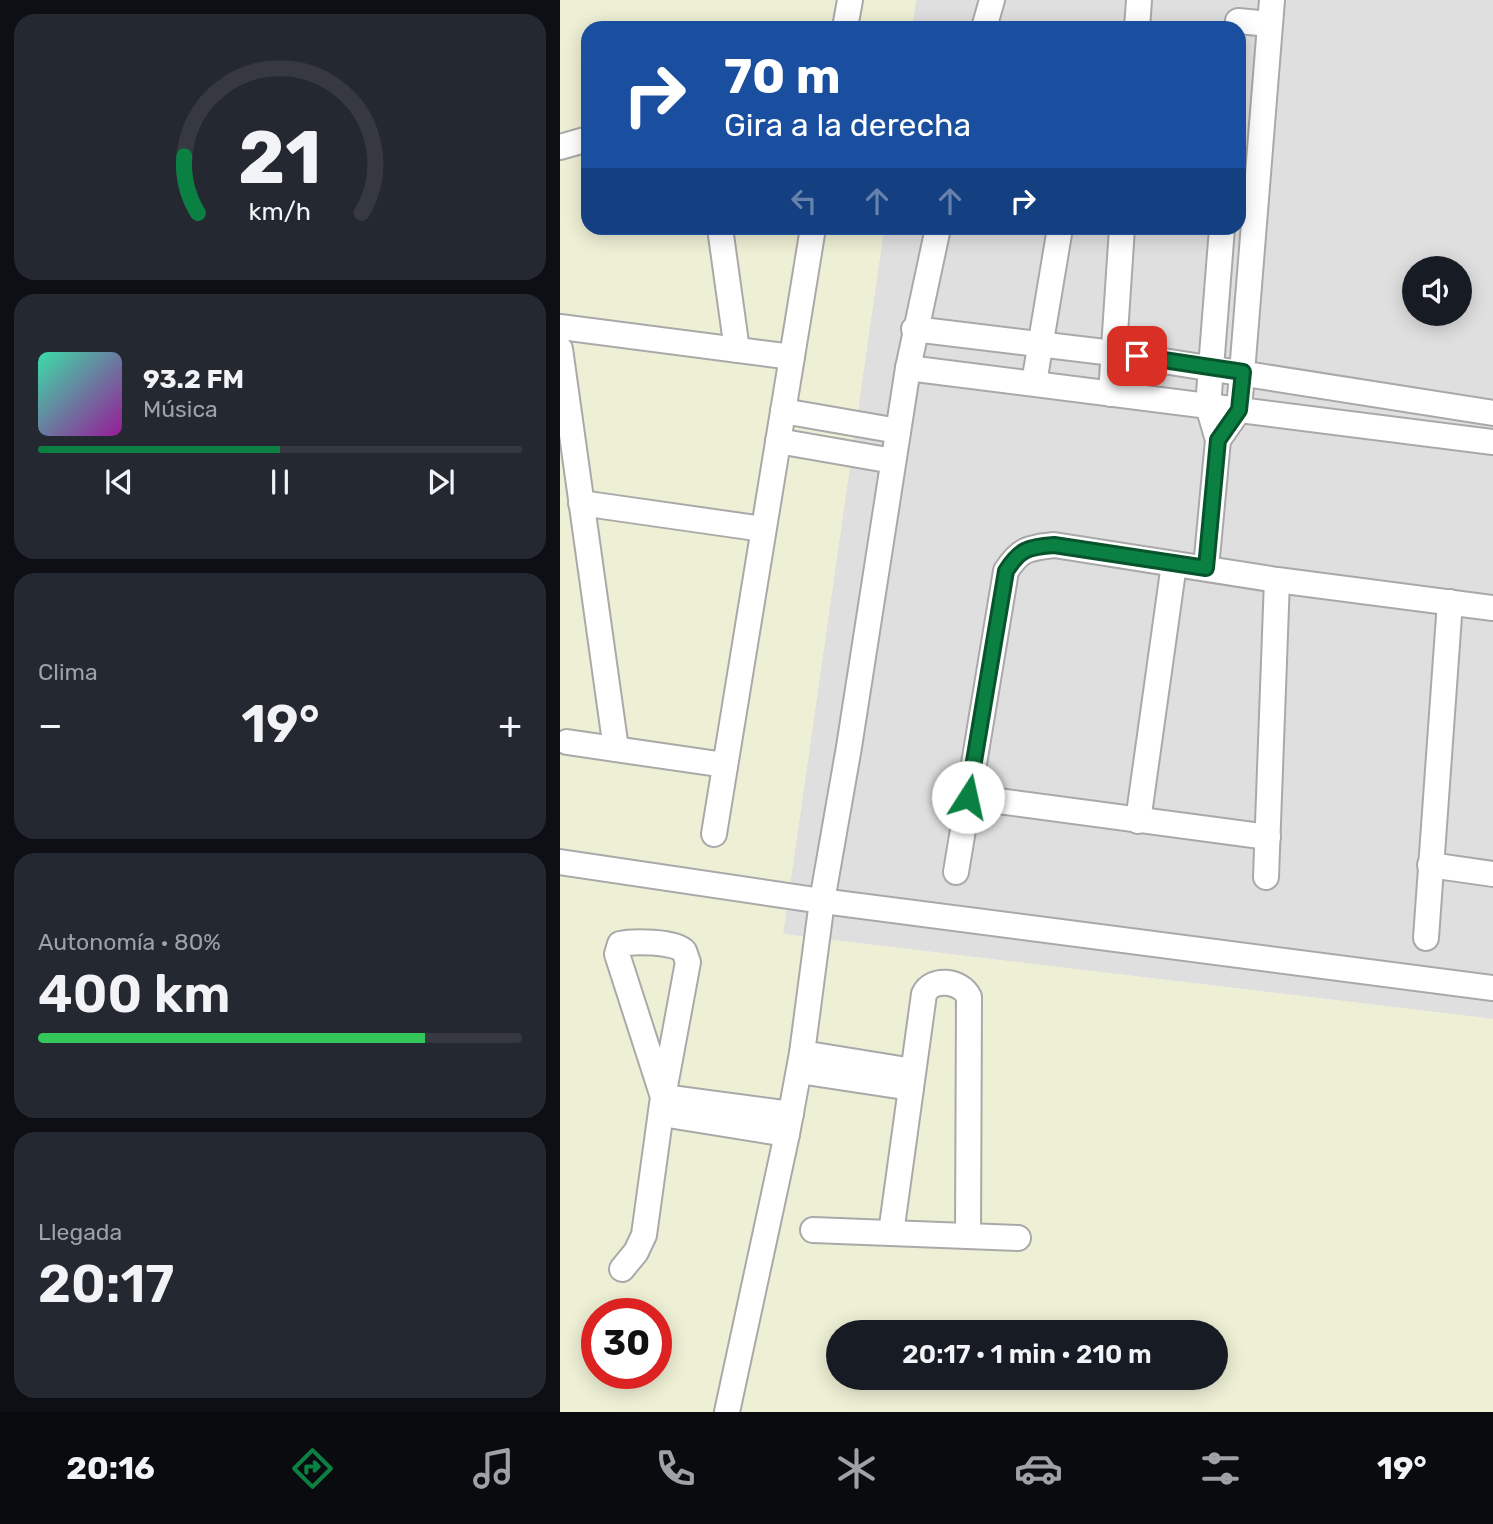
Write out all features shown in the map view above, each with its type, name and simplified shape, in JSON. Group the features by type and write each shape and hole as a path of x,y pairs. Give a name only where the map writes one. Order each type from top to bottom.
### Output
{"street":[{"path":"846,21 850,0"},
{"path":"986,21 992,0"},
{"path":"1138,21 1139,0"},
{"path":"1238,16 1271,12 1247,188 1246,234"},
{"path":"560,147 581,141"},
{"path":"721,235 737,350"},
{"path":"714,834 812,235"},
{"path":"727,1412 801,1062 822,901 849,747 914,329 936,235"},
{"path":"1034,383 1059,235"},
{"path":"1111,394 1121,235"},
{"path":"1206,568 1218,440 1209,406 1221,235"},
{"path":"1218,440 1239,410 1243,372 1246,235"},
{"path":"560,327 792,357"},
{"path":"914,329 1113,353 1493,413"},
{"path":"560,349 616,749"},
{"path":"908,368 1493,442"},
{"path":"783,411 898,431"},
{"path":"778,441 893,461"},
{"path":"581,503 763,529"},
{"path":"956,872 1006,571 1017,555 1033,547 1054,545 1278,580 1493,608"},
{"path":"1138,821 1174,564"},
{"path":"1266,877 1278,580"},
{"path":"1426,938 1450,602"},
{"path":"567,742 725,765"},
{"path":"968,797 1268,837"},
{"path":"560,862 822,901 1493,988"},
{"path":"1430,865 1493,874"},
{"path":"622,1269 636,1252 643,1235 688,962 684,952 676,946 631,941 621,944 617,954 663,1105"},
{"path":"891,1233 924,994 928,986 936,983 960,985 969,997 968,1236"},
{"path":"801,1062 912,1080"},
{"path":"663,1105 789,1124"},
{"path":"813,1230 1018,1238"}],"shaded area":[{"path":"916,0 1493,0 1493,1019 783,934 883,235 1246,235 1246,21 913,21"}],"green space":[{"path":"560,0 916,0 913,21 581,21 581,235 883,235 783,934 1493,1019 1493,1412 560,1412"}],"route":[{"path":"968,797 1006,571 1017,555 1033,547 1054,545 1206,568 1218,440 1239,410 1243,372 1137,356"}]}
